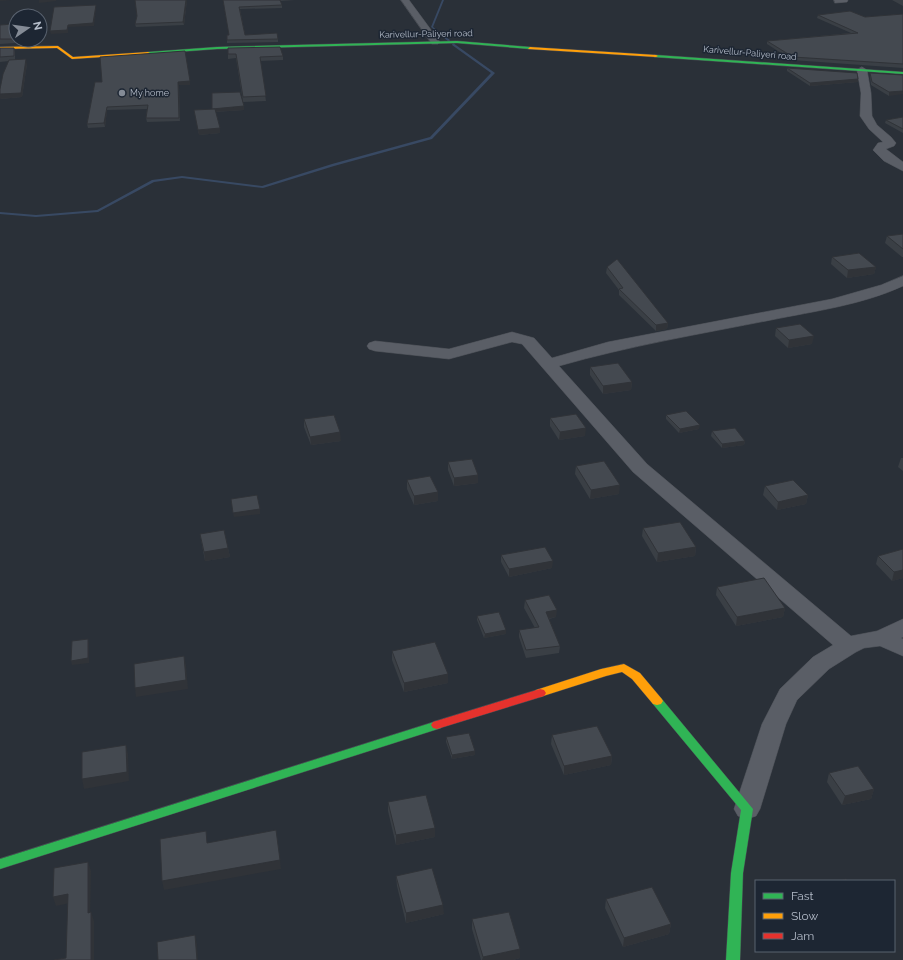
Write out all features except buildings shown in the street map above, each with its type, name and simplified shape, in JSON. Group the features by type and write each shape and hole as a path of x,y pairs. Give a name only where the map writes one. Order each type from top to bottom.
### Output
{"street":[{"path":"405,0 435,42"},
{"name":"Karivellur-Paliyeri road","path":"0,48 58,47 72,58 217,48 458,42 620,55 722,59 804,67 903,73"},
{"path":"862,70 866,93 866,116 873,127 890,143 882,146 879,150 888,158 903,167"},
{"path":"548,364 608,347 834,303 886,288 903,280"},
{"path":"376,346 449,354 512,337 528,341 640,468 848,646"},
{"path":"733,960 737,873 747,809 774,724 788,695 821,663 848,646 861,641 882,638 903,627"},
{"path":"882,638 903,648"},
{"path":"0,864 605,672 624,668 636,676 747,809"}],"waterway":[{"path":"443,0 432,27 449,41"},
{"path":"0,213 36,216 98,211 153,181 182,177 262,187 333,165 431,138 493,73 453,44"}],"traffic: fast":[{"path":"148,53 217,48 457,42 530,48"},
{"path":"656,56 903,73"},
{"path":"657,701 747,809 737,873 733,960"},
{"path":"0,864 437,725"}],"traffic: slow":[{"path":"0,48 58,47 72,58 148,53"},
{"path":"530,48 656,56"},
{"path":"540,693 605,672 624,668 636,676 657,701"}],"traffic: jam":[{"path":"437,725 540,693"}],"place":[{"name":"My home","path":"122,93"}]}
